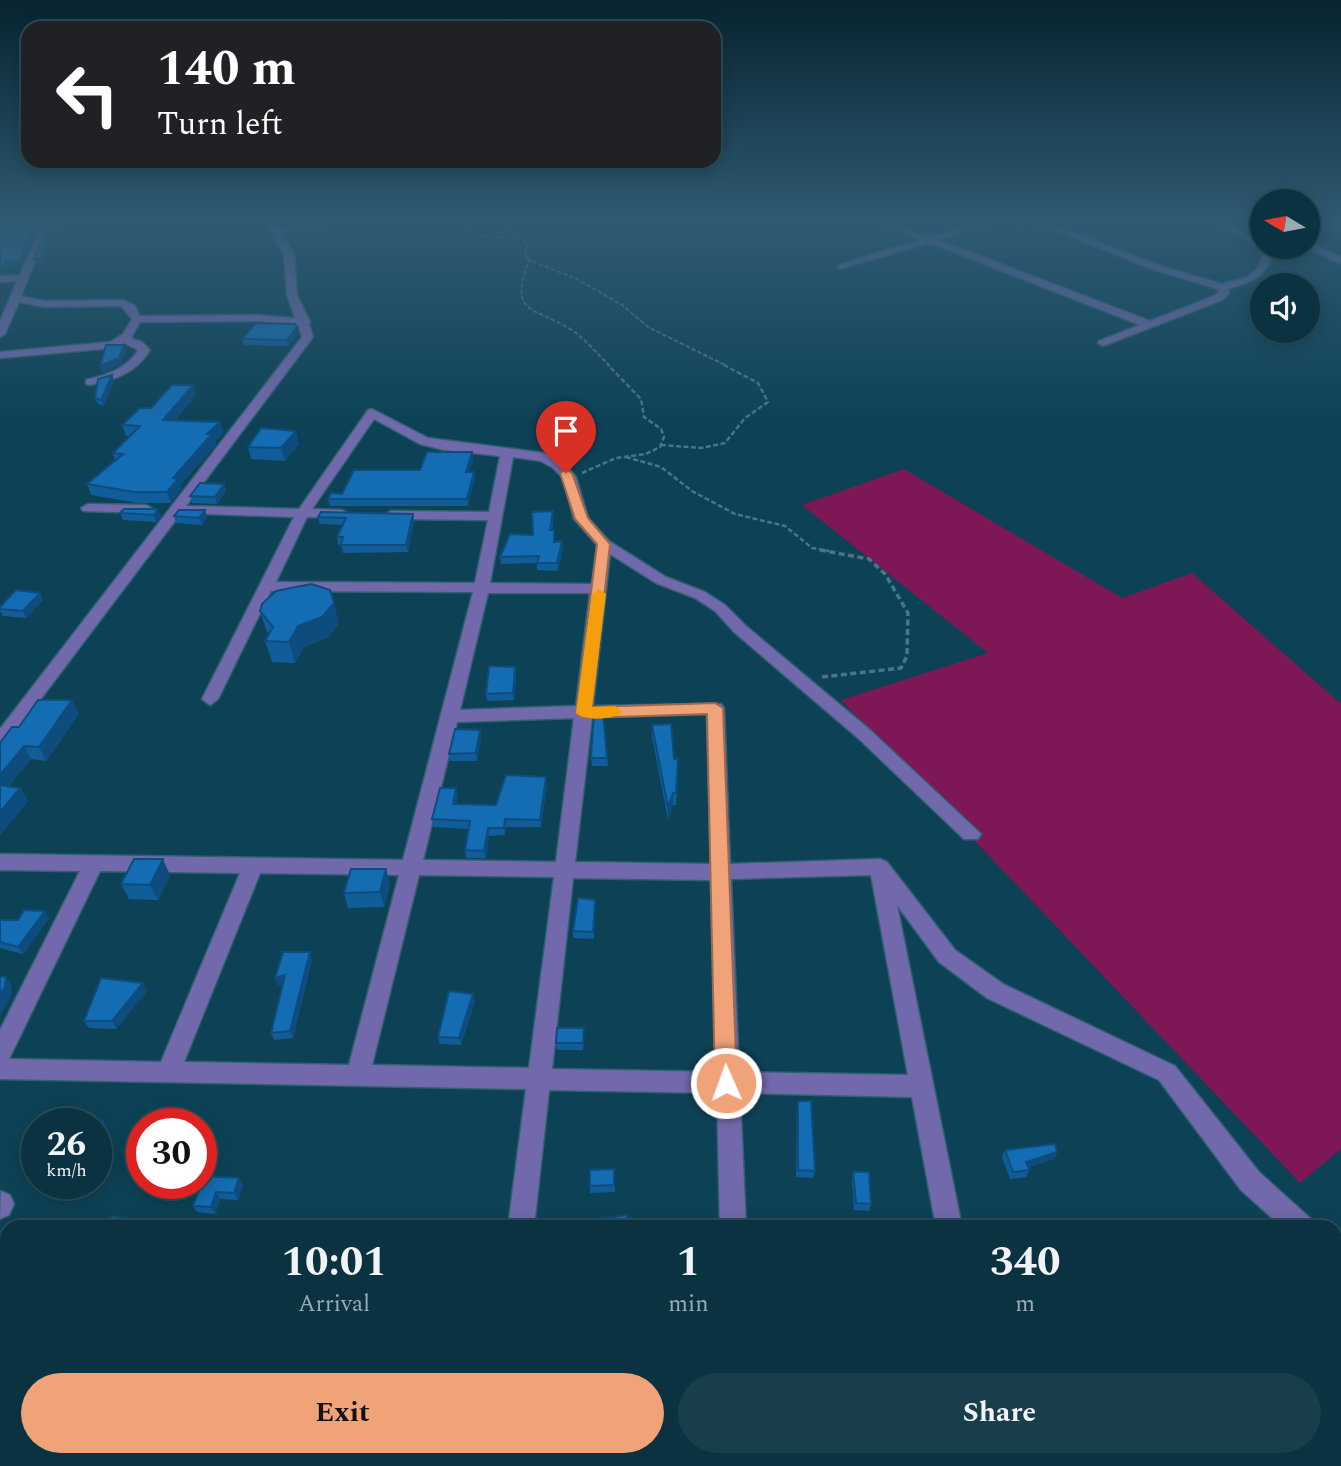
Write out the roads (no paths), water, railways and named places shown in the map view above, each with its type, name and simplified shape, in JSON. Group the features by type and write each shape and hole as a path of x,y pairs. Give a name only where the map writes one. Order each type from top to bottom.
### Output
{"street":[{"path":"0,334 19,288"},
{"path":"0,741 308,337 292,288"},
{"path":"1056,288 1150,325"},
{"path":"1103,343 1218,298 1224,293 1222,288"},
{"path":"15,298 44,304 123,303 131,307 137,319"},
{"path":"137,319 256,318 305,323"},
{"path":"0,355 103,347 124,339 137,319"},
{"path":"90,382 125,371 139,361 144,350 138,344 124,339"},
{"path":"210,699 302,513 372,414 424,441 453,448 544,457 566,473 582,519 604,544 661,580 700,595 720,608 864,734 971,834"},
{"path":"358,1076 482,588 507,454"},
{"path":"88,508 496,516"},
{"path":"522,1220 536,1080 604,544"},
{"path":"266,586 599,589"},
{"path":"448,716 715,708 733,1220"},
{"path":"0,862 719,872 880,867"},
{"path":"0,1053 94,863"},
{"path":"168,1072 253,865"},
{"path":"880,867 948,1220"},
{"path":"880,867 947,956 995,991 1167,1073 1250,1181 1293,1220"},
{"path":"0,1069 920,1086"}]}
